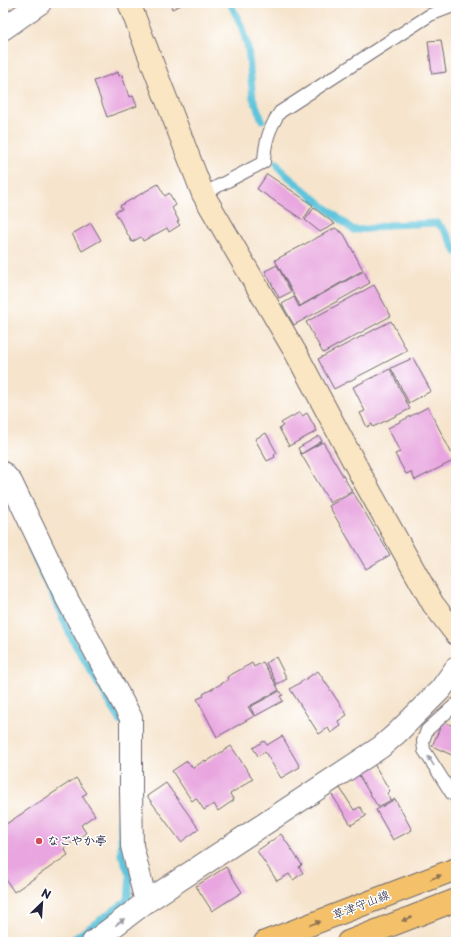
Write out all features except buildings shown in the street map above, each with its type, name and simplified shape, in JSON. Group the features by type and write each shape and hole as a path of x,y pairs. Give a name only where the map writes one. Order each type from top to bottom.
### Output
{"main road":[{"name":"草津守山線","path":"265,942 456,869"},
{"path":"348,942 456,900"}],"street":[{"path":"3,29 40,3"},
{"path":"129,3 203,194 297,355 363,479 433,604 456,634"},
{"path":"3,473 11,482 67,599 131,718 132,846 146,902"},
{"path":"93,942 146,902 381,747 441,689 456,668"}],"lane":[{"path":"203,194 264,162 265,145 272,123 280,112 430,15 456,5"},
{"path":"452,794 424,750 423,741 427,730 456,704"}],"waterway":[{"path":"230,3 241,25 248,48 253,98 262,120"},
{"path":"277,163 285,174 353,230 388,225 437,223 446,233 456,252"},
{"path":"31,548 73,641 121,722"},
{"path":"69,942 128,900 130,876 121,854 121,813"}],"place":[{"name":"なごやか亭","path":"39,841"}]}
